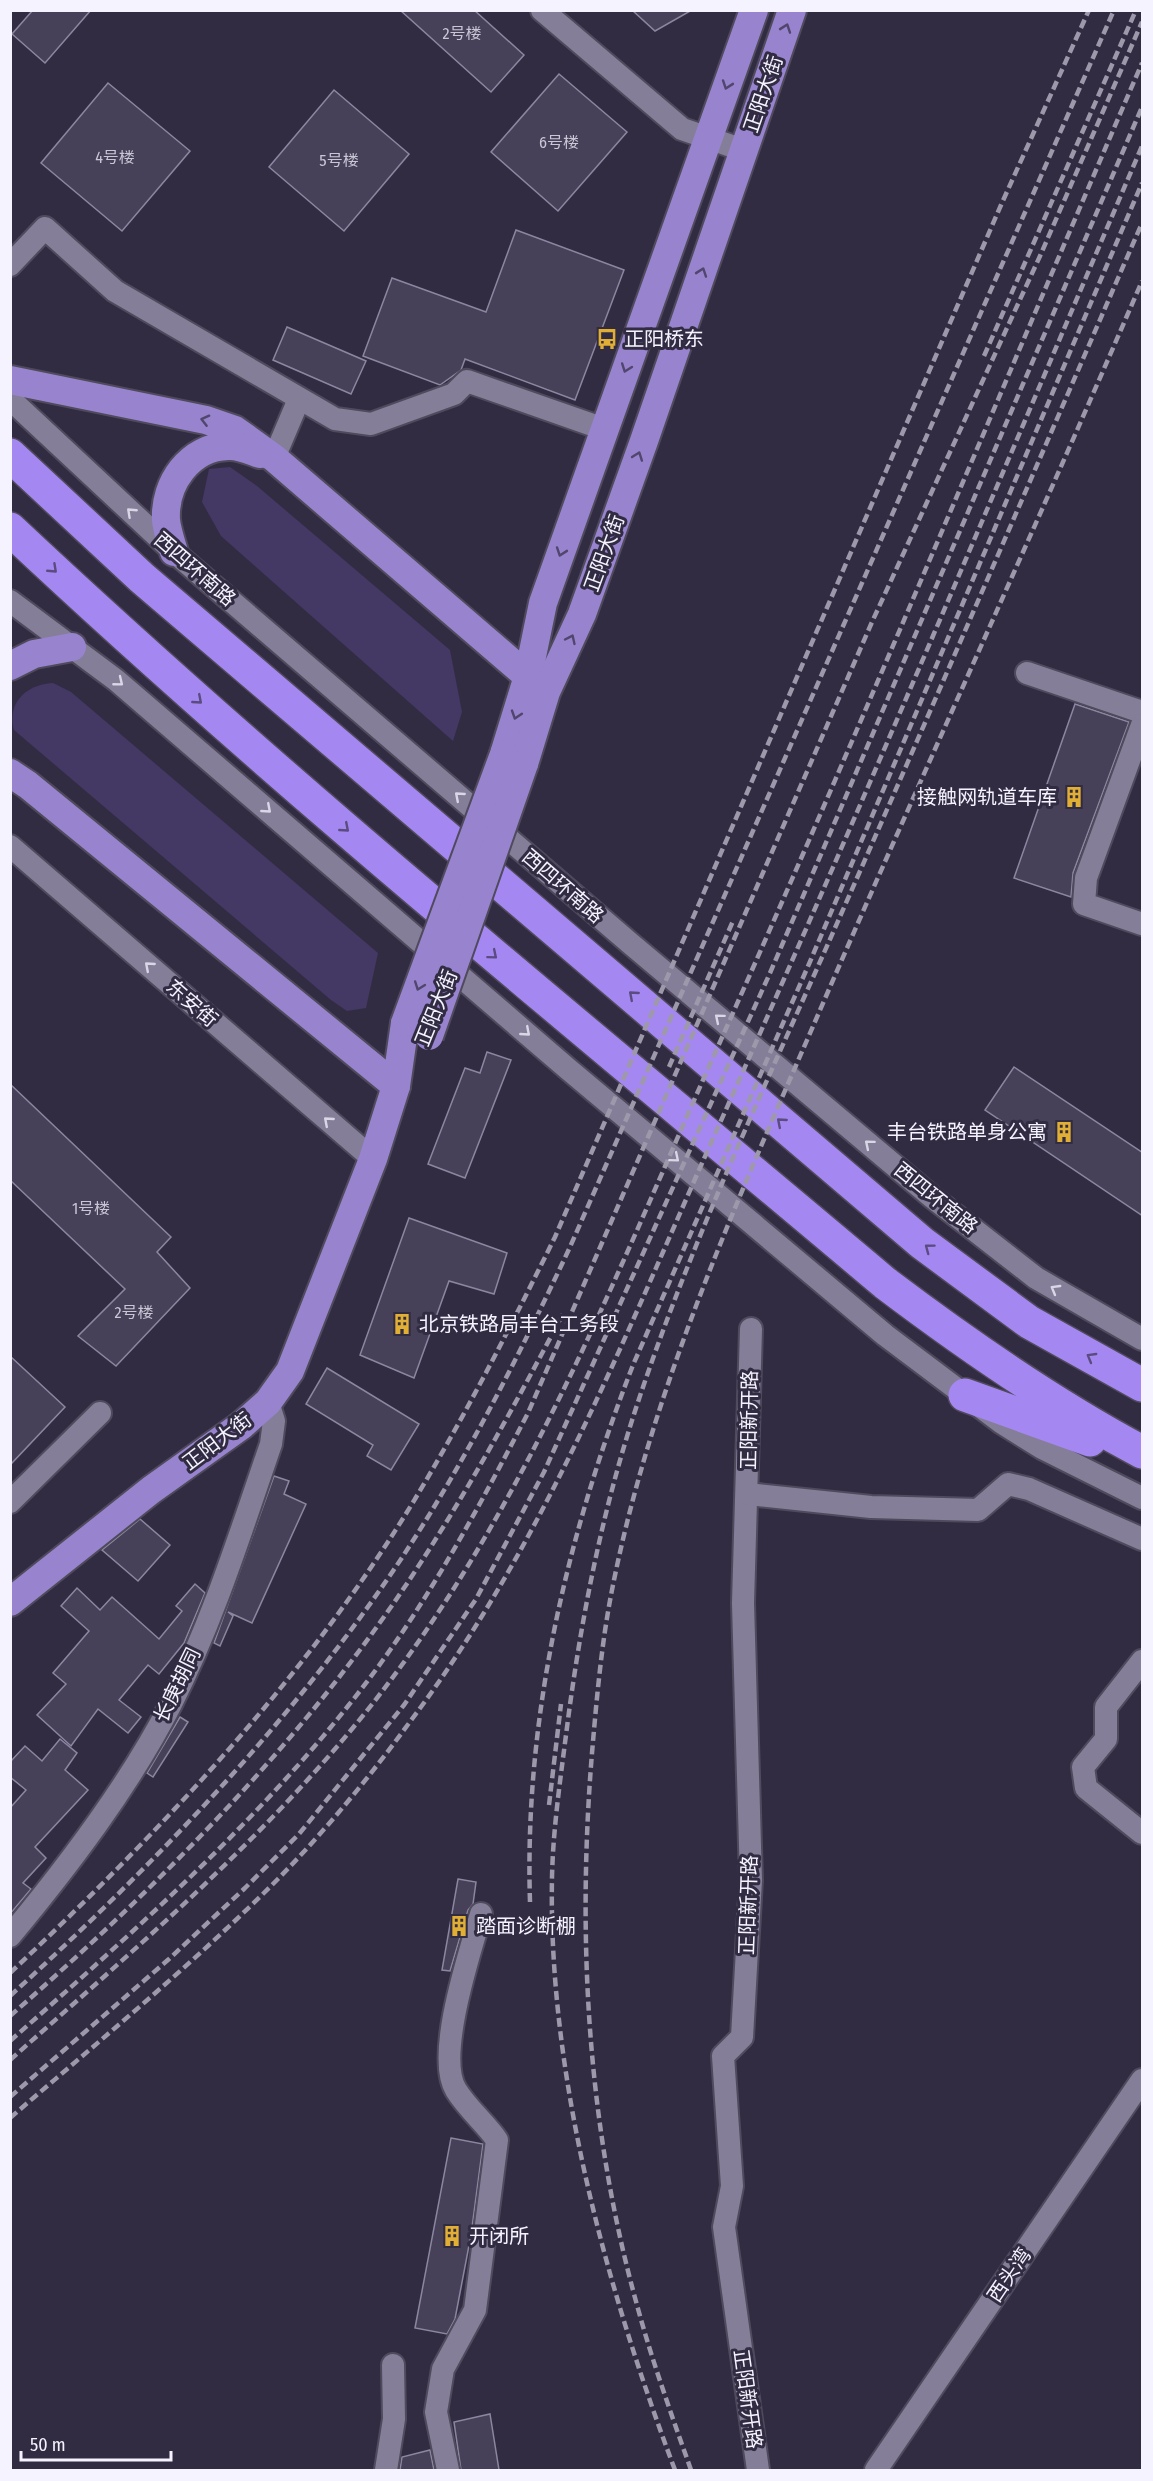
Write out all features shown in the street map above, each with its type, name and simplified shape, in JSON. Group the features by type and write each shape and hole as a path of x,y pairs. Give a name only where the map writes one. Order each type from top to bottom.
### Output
{"highway":[{"name":"西四环南路","path":"10,455 151,586 922,1243 1029,1322 1143,1384"},
{"path":"10,529 105,619 416,891 885,1283 955,1336 1082,1419 1143,1452"},
{"path":"965,1395 1143,1459"}],"main road":[{"name":"正阳大街","path":"13,1595 151,1490 242,1425 268,1402 290,1371 373,1159 396,1086 514,759 537,684 543,603 754,10"},
{"name":"正阳大街","path":"537,684 582,614 792,10"},
{"path":"10,380 77,396 206,420 235,429 274,458 537,684"},
{"path":"174,552 166,520 169,492 184,466 201,452 230,446 274,458"},
{"path":"10,666 34,654 72,647"},
{"path":"10,759 19,779 396,1086"}],"street":[{"path":"542,10 682,129 743,150"},
{"path":"10,265 45,228 115,291 335,420 371,424 454,394 467,381 604,429"},
{"name":"西四环南路","path":"10,399 174,552 631,944 932,1197 1036,1278 1143,1339"},
{"path":"274,458 300,399"},
{"path":"10,601 116,680 559,1061 821,1281 965,1395 1042,1448 1143,1498"},
{"path":"1027,673 1143,712"},
{"path":"1143,725 1086,878 1084,903 1143,924"},
{"name":"东安街","path":"10,846 373,1159"},
{"name":"正阳新开路","path":"751,1329 747,1443 748,1494 743,1603 751,1880 742,2037 723,2056 732,2186 724,2227 758,2470"},
{"name":"长庚胡同","path":"10,1936 74,1859 171,1704 224,1581 271,1444 274,1421 268,1402"},
{"path":"10,1502 100,1413"},
{"path":"748,1494 871,1507 978,1510 1008,1484 1029,1489 1143,1539"},
{"path":"1143,1661 1106,1707 1106,1739 1083,1767 1086,1788 1143,1833"},
{"path":"448,2470 435,2412 443,2369 475,2310 497,2140 455,2089 449,2056 457,2002 481,1914"},
{"name":"西头湾","path":"876,2470 1143,2080"},
{"path":"386,2470 394,2419 393,2365"}],"shaded area":[{"path":"230,467 257,486 450,650 462,712 453,741 221,536 202,502 209,469"},
{"path":"53,683 71,692 378,953 366,1008 347,1011 331,1000 14,730 13,711 21,696 35,687"}],"building":[{"path":"33,10 91,10 45,63 12,34"},
{"path":"400,10 474,10 524,55 491,92"},
{"path":"632,10 692,10 655,31"},
{"path":"559,74 627,132 558,211 491,152"},
{"path":"108,83 190,151 122,231 41,163"},
{"path":"334,90 409,154 344,231 269,167"},
{"path":"516,230 624,270 575,400 465,359 461,370 440,385 363,356 392,278 486,312"},
{"path":"287,327 366,361 351,394 273,360"},
{"name":"接触网轨道车库","path":"1075,704 1129,722 1073,873 1071,897 1014,878"},
{"path":"487,1052 511,1060 465,1178 428,1164 465,1068 480,1073"},
{"name":"丰台铁路单身公寓","path":"1014,1067 1143,1153 1143,1216 985,1110"},
{"path":"10,1084 171,1237 157,1252 190,1288 116,1366 78,1336 125,1289 10,1180"},
{"name":"北京铁路局丰台工务段","path":"409,1218 507,1253 494,1294 449,1281 414,1378 360,1355"},
{"path":"10,1356 65,1407 10,1465"},
{"path":"327,1368 419,1424 391,1470 367,1456 373,1445 306,1404"},
{"path":"274,1476 289,1481 284,1494 306,1504 252,1623 228,1612 233,1616 220,1646 214,1643"},
{"path":"140,1519 170,1545 138,1581 102,1550"},
{"path":"195,1584 205,1593 184,1643 159,1674 148,1665 119,1700 141,1717 128,1733 98,1709 71,1746 37,1715 66,1684 53,1673 89,1631 61,1606 77,1588 100,1610 112,1597 159,1639 182,1611 176,1606"},
{"path":"180,1717 188,1722 153,1777 147,1773"},
{"path":"60,1739 77,1753 65,1770 88,1790 35,1847 46,1858 23,1883 31,1889 10,1914 10,1808 26,1790 10,1777 10,1762 25,1746 42,1761"},
{"name":"踏面诊断棚","path":"458,1879 476,1882 473,1904 468,1910 450,1971 442,1970"},
{"name":"开闭所","path":"451,2138 483,2144 471,2235 455,2319 447,2334 415,2328"},
{"path":"490,2414 499,2470 461,2470 454,2422"},
{"path":"430,2450 434,2470 400,2470 402,2457"}],"railway":[{"path":"10,1973 176,1808 279,1690 373,1565 415,1499 470,1402 555,1237 1001,205 1089,10"},
{"path":"10,1996 165,1847 262,1741 352,1629 393,1571 466,1453 570,1247 1114,10"},
{"path":"984,356 1136,10"},
{"path":"10,2041 186,1881 229,1839 310,1752 348,1706 399,1637 467,1527 528,1413 872,622 1040,256 1142,22"},
{"path":"10,2060 160,1926 258,1832 304,1784 390,1681 440,1610 485,1537 566,1385 638,1228 818,820 1142,63"},
{"path":"10,2097 169,1959 299,1834 404,1705 476,1599 544,1472 770,973 1142,107"},
{"path":"10,2118 207,1947 308,1847 362,1784 412,1719 460,1651 503,1581 543,1509 615,1361 878,765 1142,146"},
{"path":"530,1902 530,1833 534,1765 554,1629 588,1495 609,1429 633,1365 809,964 1142,183"},
{"path":"675,2470 626,2328 586,2179 571,2103 560,2027 553,1952 552,1877 559,1788 593,1570 612,1489 636,1408 681,1282 760,1096 1142,223"},
{"path":"691,2470 649,2347 620,2237 607,2169 590,2031 586,1961 588,1822 598,1688 614,1580 651,1436 699,1297 727,1228 854,931 1142,281"},
{"path":"669,1067 733,921"},
{"path":"10,2016 120,1916 225,1811 275,1755 368,1640 451,1514 564,1312"},
{"path":"549,1805 561,1704"}],"place":[{"name":"正阳桥东","path":"607,339"},
{"name":"接触网轨道车库","path":"1074,797"},
{"name":"丰台铁路单身公寓","path":"1064,1132"},
{"name":"北京铁路局丰台工务段","path":"402,1324"},
{"name":"踏面诊断棚","path":"459,1926"},
{"name":"开闭所","path":"452,2236"}]}
